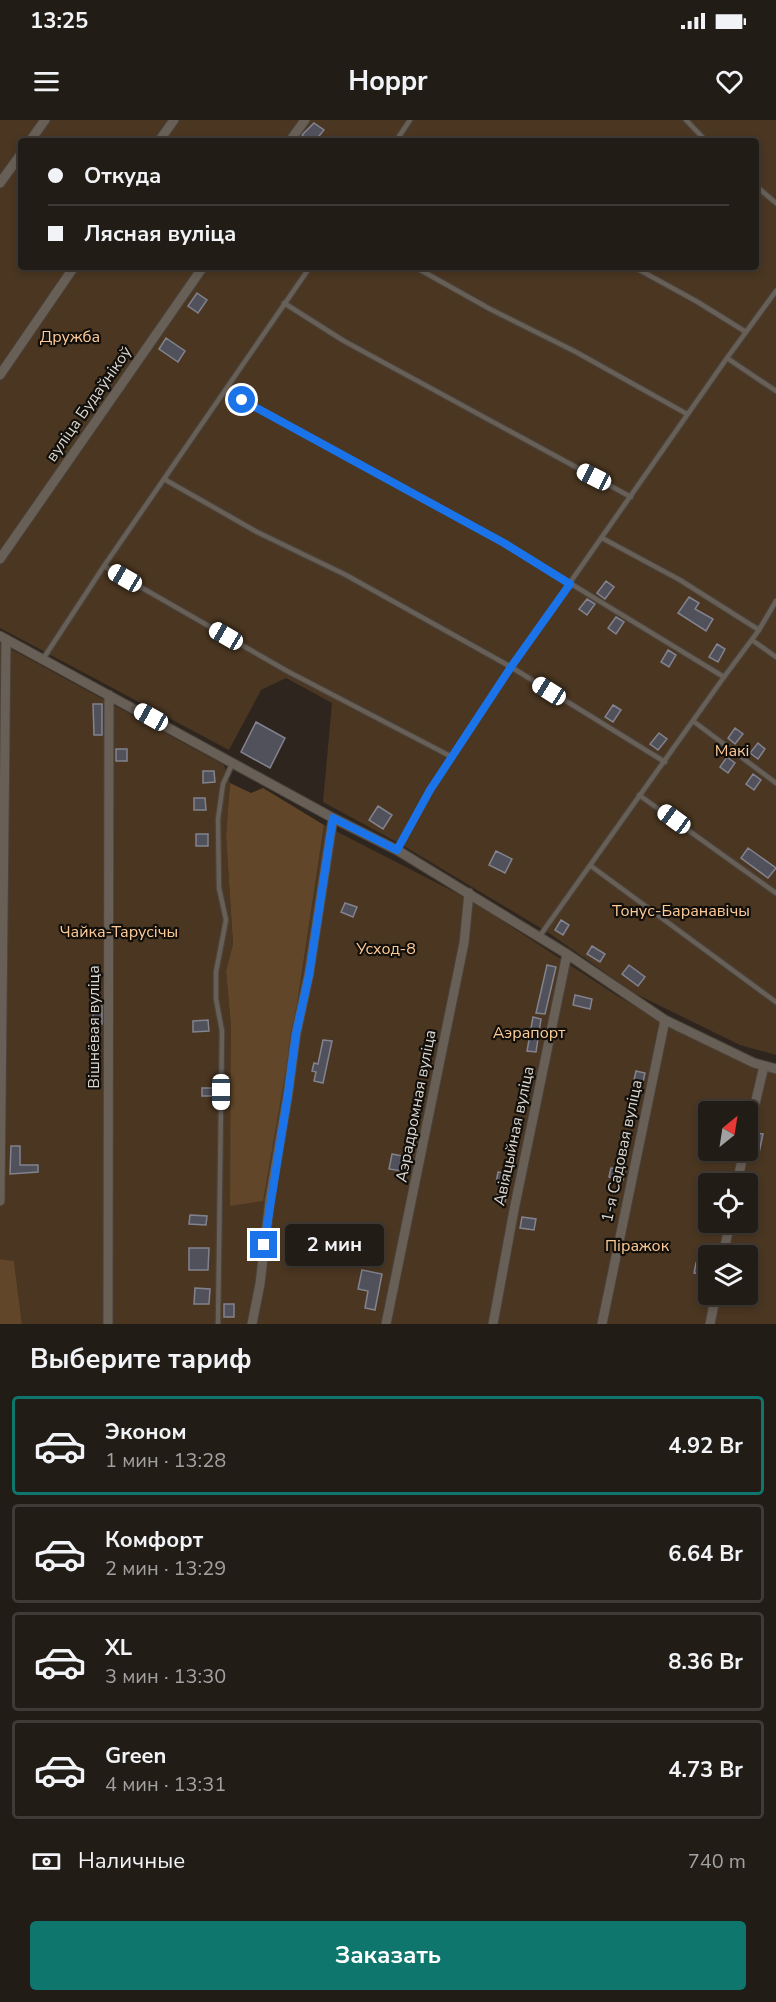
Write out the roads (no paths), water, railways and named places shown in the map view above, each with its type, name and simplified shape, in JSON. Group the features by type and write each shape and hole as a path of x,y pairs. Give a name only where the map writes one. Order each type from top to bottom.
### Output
{"street":[{"path":"32,138 45,120"},
{"path":"161,138 174,120"},
{"path":"292,138 305,120"},
{"path":"0,183 18,158"},
{"path":"0,375 72,270"},
{"name":"вуліца Будаўнікоў","path":"0,558 200,270"},
{"path":"0,1201 3,637 333,818 397,850 567,954 665,1020 709,1043 776,1069"},
{"name":"Вішнёвая вуліца","path":"108,1324 109,695"},
{"path":"252,1324 260,1284 270,1199 296,1034 309,975 333,818"},
{"name":"Аэрадромная вуліца","path":"386,1324 464,944 469,893"},
{"name":"Авіяцыйная вуліца","path":"493,1324 567,954"},
{"name":"1-я Садовая вуліца","path":"602,1324 665,1020"},
{"path":"756,1101 764,1066"},
{"path":"710,1324 714,1305"}],"lane":[{"path":"398,138 410,120"},
{"path":"686,120 703,138"},
{"path":"759,189 776,203"},
{"path":"43,659 104,566 308,270"},
{"path":"420,270 481,304 576,352 687,414"},
{"path":"639,270 746,332"},
{"path":"397,850 430,790 511,667 687,414 776,291"},
{"path":"284,303 344,342 631,497"},
{"path":"727,358 776,391"},
{"path":"225,390 504,543 724,677"},
{"path":"164,479 257,532 346,575 511,667 665,762"},
{"path":"602,538 680,580 759,630"},
{"path":"104,566 287,671 452,757"},
{"path":"540,937 639,795 752,640 776,601"},
{"path":"752,640 776,657"},
{"path":"693,721 776,783"},
{"path":"218,1324 221,1239 222,1031 216,999 216,972 226,920 219,888 218,819 223,784 233,762"},
{"path":"639,795 776,893"},
{"path":"591,866 776,1002"}],"park label":[{"name":"Дружба","path":"70,337"},
{"name":"Макі","path":"732,751"},
{"name":"Тонус-Баранавічы","path":"681,911"},
{"name":"Чайка-Тарусічы","path":"119,932"},
{"name":"Усход-8","path":"386,949"},
{"name":"Аэрапорт","path":"529,1033"},
{"name":"Піражок","path":"637,1246"}]}
